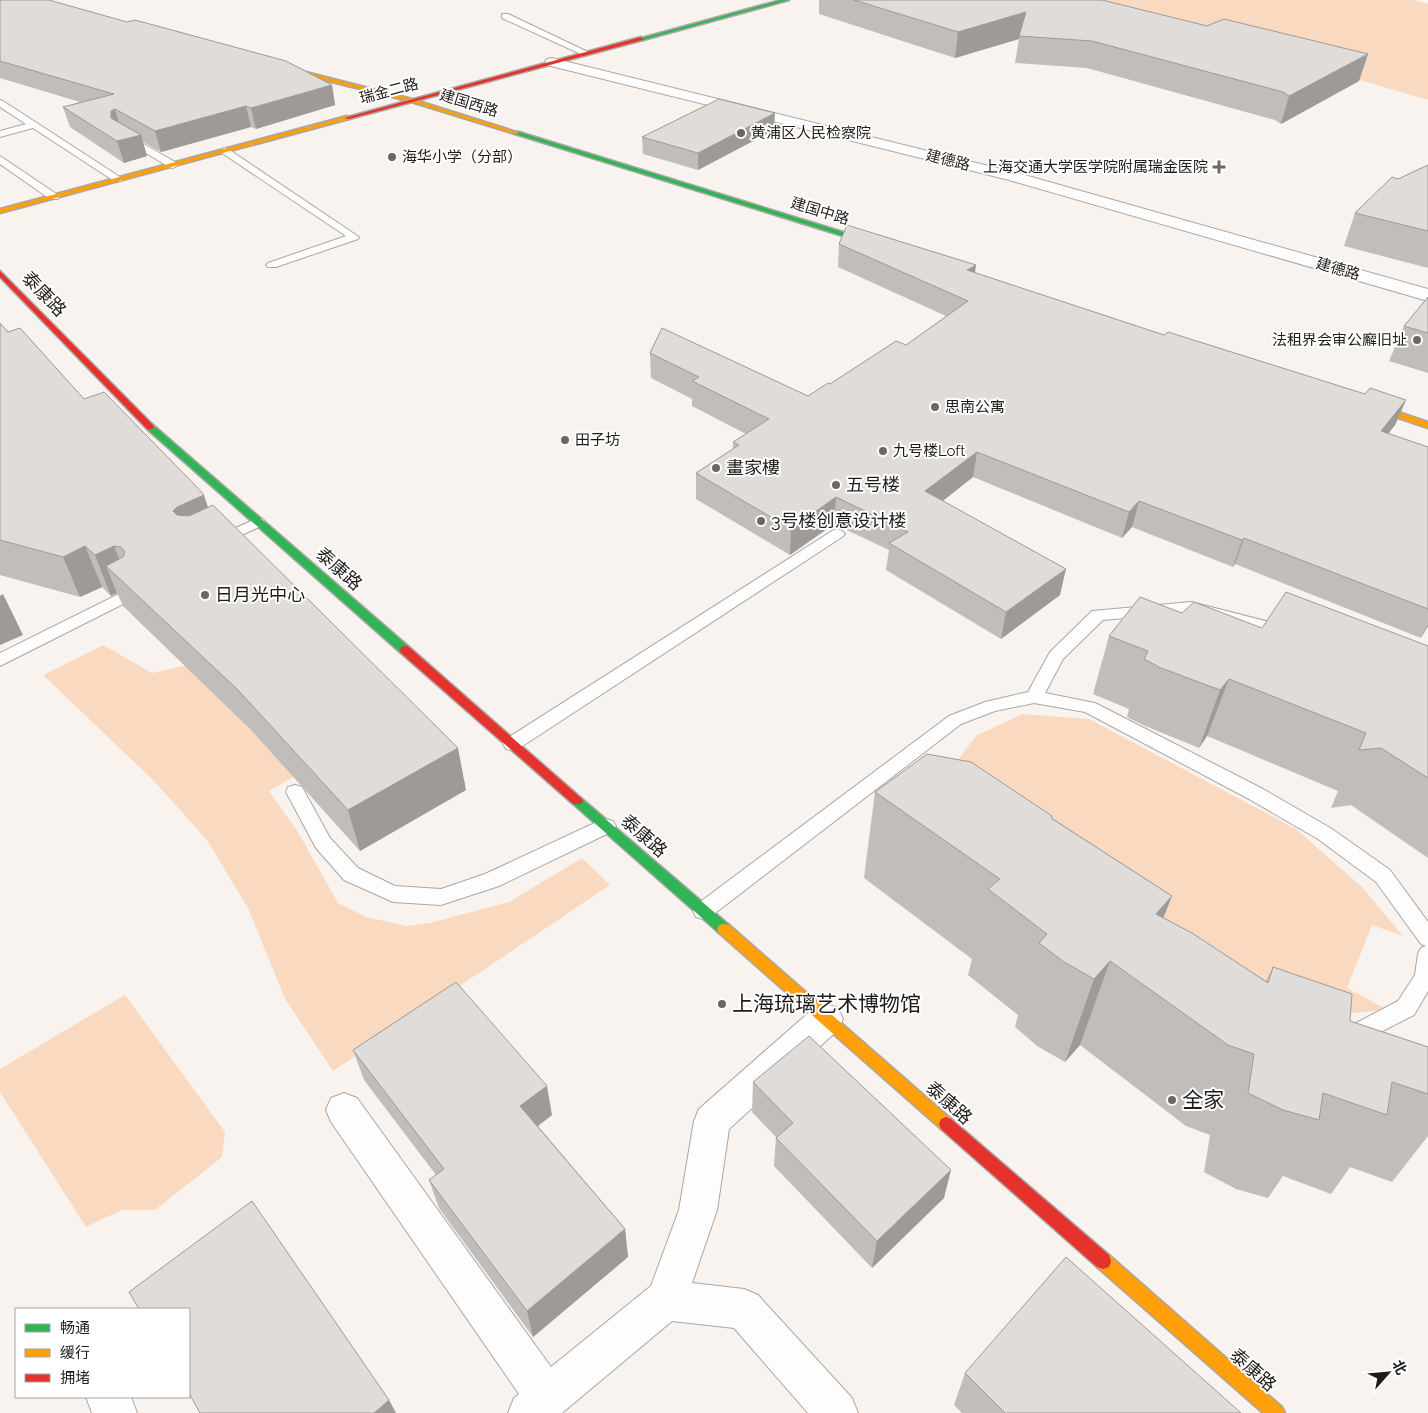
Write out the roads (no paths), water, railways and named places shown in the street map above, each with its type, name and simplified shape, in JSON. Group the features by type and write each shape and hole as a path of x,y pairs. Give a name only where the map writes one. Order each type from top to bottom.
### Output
{"street":[{"name":"瑞金二路","path":"0,211 786,0"},
{"name":"建德路","path":"552,62 1015,177 1428,295"},
{"name":"建国西路","path":"266,63 410,100 716,194"},
{"name":"建国中路","path":"716,194 890,248"},
{"name":"泰康路","path":"0,273 147,424 1276,1413"},
{"path":"1352,400 1428,425"},
{"path":"344,1110 538,1405 666,1300 698,1210 712,1121 826,1019"},
{"path":"666,1300 744,1310 837,1413"},
{"path":"108,1398 116,1413"}],"lane":[{"path":"505,16 586,53"},
{"path":"0,103 118,180"},
{"path":"0,134 34,125"},
{"path":"122,134 173,165"},
{"path":"224,151 354,237 272,265"},
{"path":"0,160 54,197"},
{"path":"206,547 258,522"},
{"path":"512,744 837,534"},
{"path":"0,660 131,593"},
{"path":"1034,697 1056,656 1098,615 1191,607 1300,636"},
{"path":"703,911 955,720 991,706 1034,697 1089,707 1256,794 1325,834 1383,876 1428,938"},
{"path":"295,792 324,843 351,874 393,894 441,897 492,880 606,826"},
{"path":"1333,1041 1342,1041 1406,1008 1426,977 1428,954"}],"place":[{"name":"黄浦区人民检察院","path":"741,133"},
{"name":"海华小学（分部）","path":"392,157"},
{"name":"上海交通大学医学院附属瑞金医院","path":"1219,167"},
{"name":"法租界会审公廨旧址","path":"1417,340"},
{"name":"思南公寓","path":"935,407"},
{"name":"田子坊","path":"565,440"},
{"name":"九号楼Loft","path":"883,451"},
{"name":"畫家樓","path":"716,468"},
{"name":"五号楼","path":"836,485"},
{"name":"3号楼创意设计楼","path":"761,521"},
{"name":"日月光中心","path":"205,595"},
{"name":"上海琉璃艺术博物馆","path":"722,1004"},
{"name":"全家","path":"1172,1100"}]}
